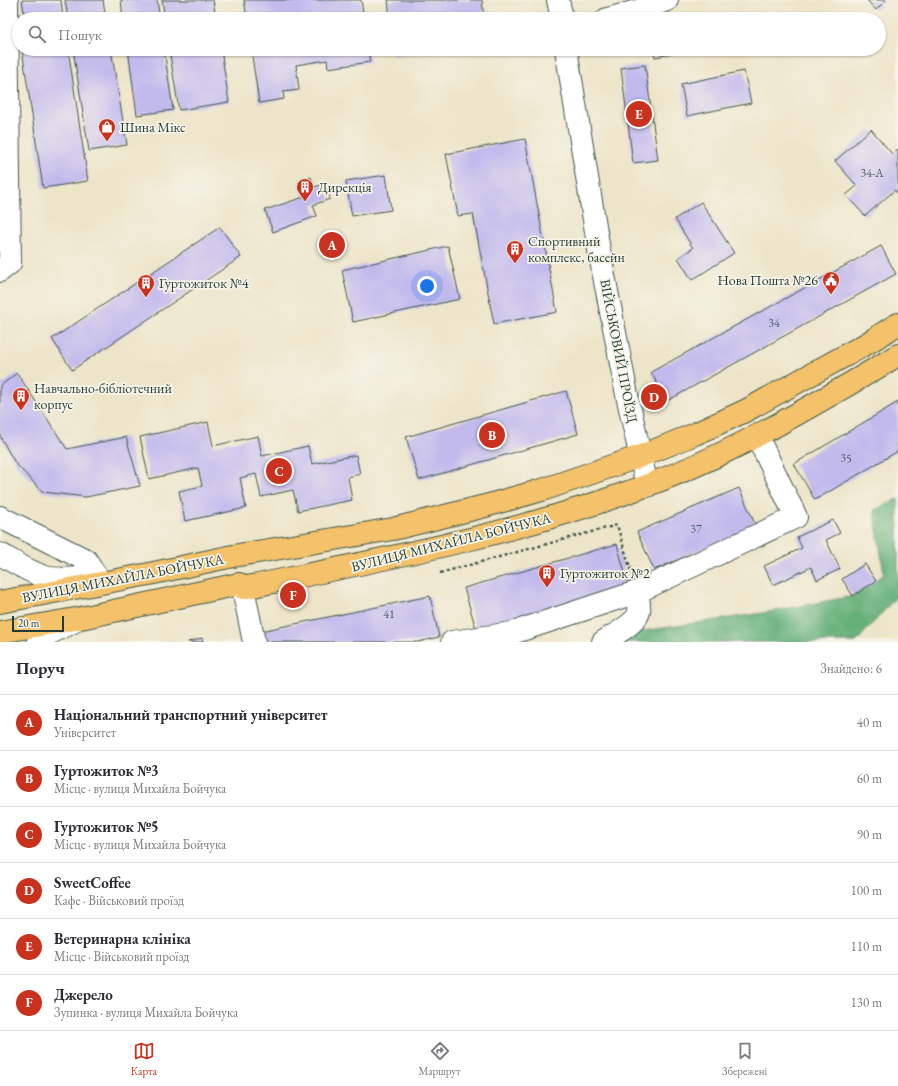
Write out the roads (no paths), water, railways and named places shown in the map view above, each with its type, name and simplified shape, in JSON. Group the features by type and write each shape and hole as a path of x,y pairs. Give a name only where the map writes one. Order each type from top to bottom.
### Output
{"main road":[{"name":"ВУЛИЦЯ МИХАЙЛА БОЙЧУКА","path":"0,602 149,574 233,556 393,529 542,490 641,456 695,434 745,411 866,344 898,324"},
{"name":"ВУЛИЦЯ МИХАЙЛА БОЙЧУКА","path":"0,632 81,618 239,584 243,588 400,556 487,536 547,519 647,486 706,460 757,436 898,355"}],"street":[{"path":"0,271 10,263 7,0"},
{"path":"558,0 561,12"},
{"path":"633,12 667,0"},
{"name":"ВІЙСЬКОВИЙ ПРОЇЗД","path":"567,56 598,250 647,486"},
{"path":"452,642 512,633 637,592 796,517 757,436"},
{"path":"0,517 86,560 97,577"},
{"path":"0,554 24,568 46,577 62,579 149,574"},
{"path":"243,588 254,642"},
{"path":"603,642 634,621 640,610 637,592"},
{"path":"38,642 46,635 81,618"}],"place":[{"name":"Ветеринарна клініка","path":"639,114"},
{"name":"Шина Мікс","path":"107,142"},
{"name":"Дирекція","path":"305,202"},
{"name":"Національний транспортний університет","path":"332,245"},
{"name":"Спортивний комплекс, басейн","path":"515,264"},
{"name":"Нова Пошта №26","path":"831,295"},
{"name":"Гуртожиток №4","path":"146,298"},
{"name":"SweetCoffee","path":"654,397"},
{"name":"Навчально-бібліотечний корпус","path":"21,411"},
{"name":"Гуртожиток №3","path":"492,435"},
{"name":"Гуртожиток №5","path":"279,471"},
{"name":"Гуртожиток №2","path":"547,588"},
{"name":"Джерело","path":"293,595"}]}
